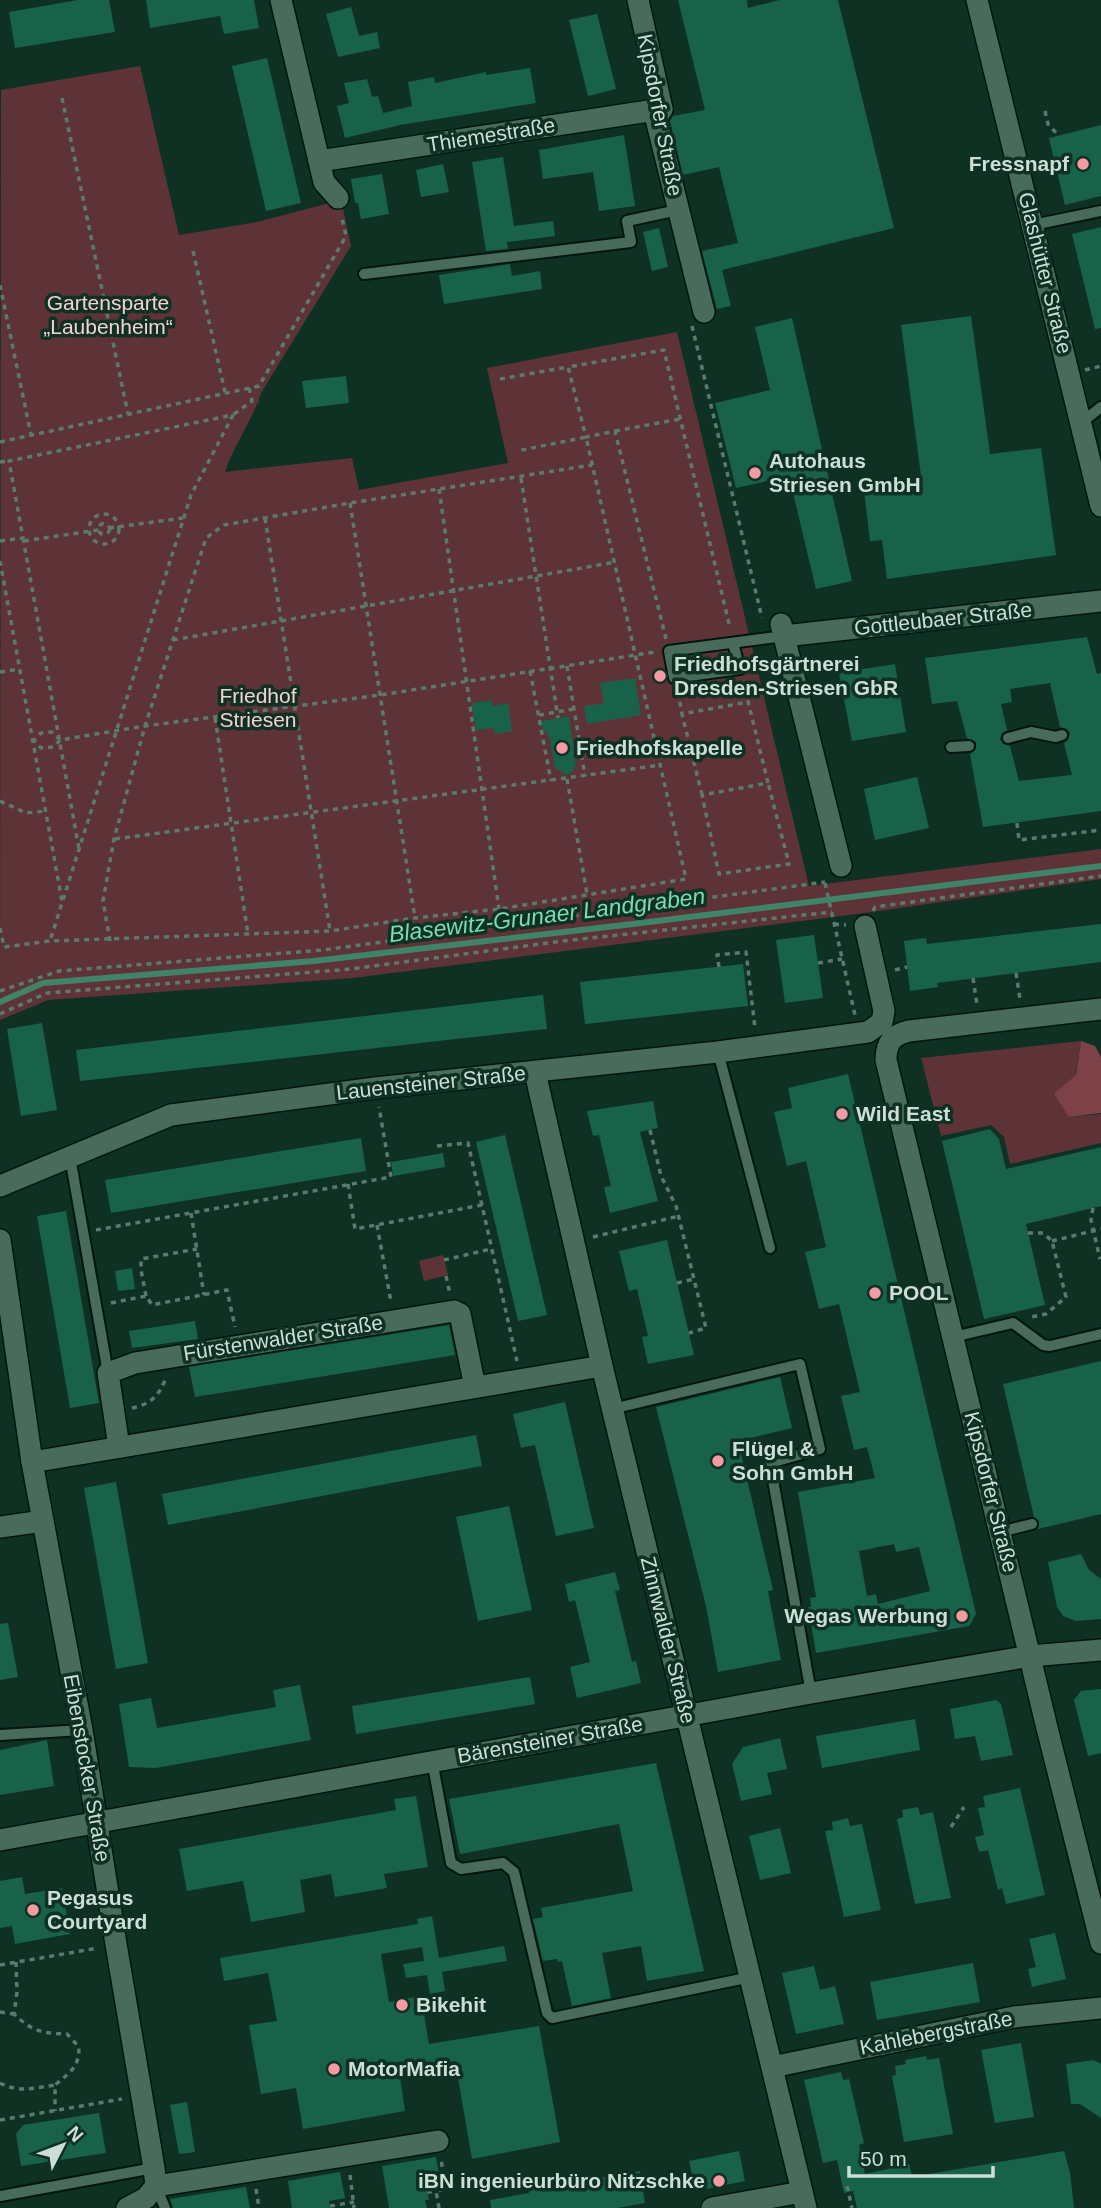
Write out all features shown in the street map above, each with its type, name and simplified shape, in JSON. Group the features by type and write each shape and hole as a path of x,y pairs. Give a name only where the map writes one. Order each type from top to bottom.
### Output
{"street":[{"path":"281,0 324,183 338,198"},
{"name":"Kipsdorfer Straße","path":"638,0 662,109 656,120 704,312"},
{"name":"Glashütter Straße","path":"977,0 1101,506"},
{"name":"Thiemestraße","path":"319,161 662,109"},
{"name":"Gottleubaer Straße","path":"782,625 1101,601"},
{"path":"782,625 841,866"},
{"name":"Kipsdorfer Straße","path":"865,926 884,1011 882,1023 874,1035 886,1049 886,1060 1101,1942"},
{"name":"Lauensteiner Straße","path":"0,1186 171,1115 375,1088 898,1034 1101,1009"},
{"name":"Zinnwalder Straße","path":"535,1072 612,1409 804,2200"},
{"name":"Eibenstocker Straße","path":"0,1240 32,1462 98,1823 155,2177"},
{"name":"Fürstenwalder Straße","path":"108,1373 135,1363 174,1356 454,1311 460,1314 475,1387"},
{"path":"32,1462 602,1366"},
{"path":"108,1373 119,1447"},
{"path":"0,1527 43,1521"},
{"name":"Bärensteiner Straße","path":"0,1840 811,1693 1030,1656 1101,1650"},
{"name":"Kahlebergstraße","path":"772,2067 1014,2017 1101,2008"},
{"path":"127,2208 146,2198 155,2177 347,2157 438,2141"},
{"path":"712,2208 804,2200"}],"lane":[{"path":"364,274 631,242 627,221 678,210"},
{"path":"1033,225 1101,211"},
{"path":"1081,423 1101,407"},
{"path":"733,643 740,668 674,678 669,650 733,643 782,625"},
{"path":"1008,738 1031,732 1056,737 1062,735"},
{"path":"951,747 969,746"},
{"path":"718,1052 770,1248"},
{"path":"70,1157 108,1373"},
{"path":"953,1337 1013,1323 1043,1345 1050,1346 1101,1334"},
{"path":"612,1409 800,1364 820,1449 770,1463 811,1693"},
{"path":"1000,1532 1032,1524"},
{"path":"0,1735 82,1730"},
{"path":"432,1760 452,1863 461,1869 503,1864 514,1872 547,2013 552,2018 751,1977"},
{"path":"0,2196 155,2177 165,2208"}],"path":[{"path":"62,98 128,414"},
{"path":"1045,111 1048,124 1058,135"},
{"path":"0,442 259,386 346,236 338,198"},
{"path":"193,251 225,393"},
{"path":"0,285 31,435"},
{"path":"704,312 689,315 764,626 782,625"},
{"path":"500,379 664,350 733,643"},
{"path":"0,928 4,947 50,941 110,941 330,931 499,909 686,878 616,562 568,367"},
{"path":"249,388 252,401"},
{"path":"0,462 233,415 252,401 259,402"},
{"path":"50,941 191,495 233,415"},
{"path":"517,451 680,419"},
{"path":"34,741 41,748 54,747 60,740 145,726 380,695 669,650 615,431"},
{"path":"9,461 79,850"},
{"path":"110,941 103,901 114,839 145,726 206,538 224,525 265,517 592,466"},
{"path":"521,478 558,718"},
{"path":"439,489 499,909"},
{"path":"350,503 415,918"},
{"path":"101,514 103,524 109,528 184,517"},
{"path":"101,514 111,516 119,527 115,539 106,544 97,543 88,531 93,518 101,514"},
{"path":"265,517 330,931"},
{"path":"0,541 98,530 103,524"},
{"path":"106,544 104,535 109,528"},
{"path":"98,530 104,535"},
{"path":"0,561 62,903"},
{"path":"172,640 616,562"},
{"path":"567,666 585,776"},
{"path":"674,678 719,874 789,864 740,668"},
{"path":"0,672 20,669"},
{"path":"530,671 551,781"},
{"path":"682,714 748,702"},
{"path":"538,715 574,709"},
{"path":"215,717 248,934"},
{"path":"34,741 41,733 52,732 60,740"},
{"path":"114,839 661,765"},
{"path":"568,779 587,894"},
{"path":"702,795 768,783"},
{"path":"0,801 26,813 46,811"},
{"path":"1017,823 1019,840 1101,830"},
{"path":"865,926 876,907 1101,876"},
{"path":"0,991 59,971 323,950 825,882 842,959 874,1035"},
{"path":"0,1014 47,993 351,969 832,912"},
{"path":"719,967 717,955 746,952 754,1018"},
{"path":"818,963 842,959"},
{"path":"1017,973 1023,1019"},
{"path":"83,1232 391,1177 375,1088"},
{"path":"650,1130 661,1176 679,1216 706,1328 689,1333"},
{"path":"437,1146 468,1143 521,1380"},
{"path":"652,1178 661,1176"},
{"path":"348,1184 355,1229 482,1205"},
{"path":"1093,1208 1091,1220 1100,1259"},
{"path":"191,1213 204,1295"},
{"path":"609,1234 679,1216"},
{"path":"377,1225 394,1320"},
{"path":"1052,1241 1101,1229"},
{"path":"1013,1323 1046,1314 1066,1297 1052,1241 1043,1233 1028,1233"},
{"path":"197,1249 141,1259 146,1296 152,1305 227,1290 239,1346"},
{"path":"444,1260 491,1249"},
{"path":"677,1283 694,1279"},
{"path":"96,1306 146,1296"},
{"path":"113,1411 141,1406 159,1395 174,1356"},
{"path":"951,1827 964,1808"},
{"path":"0,1965 116,1944"},
{"path":"14,2014 17,1992 16,1962"},
{"path":"0,2012 14,2014 29,2028 43,2033 67,2034 76,2040 79,2046 79,2059 73,2070 55,2085 11,2089 0,2083"},
{"path":"55,2085 55,2111"},
{"path":"0,2120 117,2100"},
{"path":"427,2192 446,2189 438,2141"},
{"path":"347,2157 355,2208"},
{"path":"847,2186 852,2208"},
{"path":"436,2191 439,2208"},
{"path":"330,2206 354,2202"}],"green space":[{"name":"Friedhof Striesen","path":"140,66 179,235 257,222 341,200 351,246 261,393 225,472 352,458 359,490 508,463 487,368 677,332 809,886 1101,849 1101,879 879,911 353,978 48,1000 0,1020 1,90"},
{"path":"1081,1041 1069,1117 1101,1114 1101,1143 1010,1164 1004,1137 991,1125 941,1136 921,1058"},
{"path":"443,1255 448,1275 424,1281 419,1261"}],"shaded area":[{"path":"1081,1041 1095,1046 1101,1057 1101,1113 1069,1117 1054,1094 1076,1075"}],"building":[{"path":"78,0 109,0 115,32 15,48 9,12"},
{"path":"146,0 254,0 259,28 224,34 220,16 150,28"},
{"path":"678,0 747,0 748,8 779,0 838,0 894,228 722,270 731,306 717,309 702,251 738,243 719,167 683,175 670,121 673,116 705,110"},
{"path":"351,7 359,36 377,32 380,48 338,57 326,14"},
{"path":"597,14 616,89 588,96 569,20"},
{"path":"267,58 301,203 266,211 232,66"},
{"path":"530,68 536,103 400,125 345,138 337,106 349,103 344,83 367,79 372,97 378,96 383,113 412,106 408,82 434,77 435,83 486,72 486,75"},
{"path":"1101,125 1101,196 1065,205 1049,138"},
{"path":"624,135 635,206 599,211 593,172 543,179 539,150"},
{"path":"503,157 514,226 553,221 555,236 507,242 508,249 486,251 472,162"},
{"path":"443,164 449,192 421,197 416,170"},
{"path":"382,174 389,214 361,219 351,179"},
{"path":"1101,227 1101,328 1095,329 1072,234"},
{"path":"659,228 668,267 652,271 643,232"},
{"path":"510,264 512,276 540,271 542,289 444,304 439,275"},
{"path":"971,316 990,454 1041,448 1056,555 887,579 882,540 870,541 864,490 922,483 901,325"},
{"path":"792,318 852,581 816,589 789,476 736,488 715,403 770,390 755,327"},
{"path":"346,376 349,403 306,408 302,381"},
{"path":"1087,637 1097,674 1101,673 1101,811 983,827 970,754 976,749 976,742 967,738 957,701 932,704 925,658","holes":["1050,683 1060,727 1070,733 1064,743 1072,775 1019,781 1010,746 1003,744 1000,739 1002,733 1007,730 1001,704 1012,702 1010,689"]},
{"path":"895,664 906,732 852,741 839,673"},
{"path":"635,678 641,715 587,724 584,706 604,703 600,683"},
{"path":"492,700 492,706 508,703 512,731 495,734 494,728 476,730 472,703"},
{"name":"Friedhofskapelle","path":"569,716 576,765 567,775 555,768 549,736 537,722"},
{"path":"917,777 929,828 875,840 864,789"},
{"path":"1101,924 1101,962 937,983 938,987 910,991 904,941 926,938 927,944"},
{"path":"814,935 823,998 785,1003 776,940"},
{"path":"743,964 748,1006 585,1024 580,982"},
{"path":"543,995 547,1029 80,1081 76,1050"},
{"path":"42,1023 57,1110 21,1116 7,1029"},
{"path":"848,1074 976,1614 969,1626 816,1653 808,1607 811,1607 810,1598 816,1597 798,1492 875,1478 867,1447 854,1450 841,1396 860,1392 839,1304 819,1309 805,1252 826,1247 806,1161 787,1166 774,1112 792,1108 788,1088","holes":["894,1544 896,1552 919,1547 930,1591 878,1604 876,1594 867,1596 859,1551"]},
{"path":"653,1101 658,1128 640,1132 658,1201 610,1213 604,1187 611,1186 599,1135 593,1136 587,1111"},
{"path":"990,1129 999,1139 1006,1169 1101,1147 1101,1206 1026,1224 1045,1305 984,1319 942,1141"},
{"path":"505,1135 547,1315 518,1321 476,1142"},
{"path":"361,1138 366,1171 111,1213 105,1180"},
{"path":"443,1153 445,1167 393,1176 391,1162"},
{"path":"66,1211 99,1403 70,1408 37,1216"},
{"path":"667,1240 694,1355 648,1364 642,1337 648,1336 637,1289 629,1291 619,1251"},
{"path":"132,1268 135,1289 118,1291 115,1271"},
{"path":"195,1321 198,1339 132,1348 129,1331"},
{"path":"449,1325 455,1355 195,1397 189,1367"},
{"path":"1101,1361 1101,1514 1038,1529 1039,1521 1034,1517 1003,1384"},
{"path":"780,1377 792,1428 738,1441 773,1590 768,1591 781,1660 718,1672 706,1606 656,1407"},
{"path":"565,1402 594,1528 556,1536 535,1445 521,1448 513,1414"},
{"path":"476,1435 482,1466 168,1525 162,1494"},
{"path":"116,1482 148,1663 116,1669 84,1488"},
{"path":"509,1506 532,1610 478,1621 456,1517"},
{"path":"1081,1554 1089,1570 1101,1579 1101,1619 1076,1621 1063,1616 1057,1607 1048,1562"},
{"path":"615,1572 620,1590 615,1591 632,1662 636,1661 641,1683 577,1698 570,1667 590,1662 575,1600 569,1602 565,1584"},
{"path":"8,1623 18,1677 0,1680 0,1624"},
{"path":"530,1677 535,1704 356,1734 352,1706"},
{"path":"300,1685 311,1740 156,1768 129,1767 119,1704 151,1698 157,1728 276,1707 273,1690"},
{"path":"1101,1689 1101,1753 1088,1756 1074,1700 1081,1691"},
{"path":"996,1700 1001,1704 1013,1755 981,1761 975,1736 955,1739 950,1709"},
{"path":"915,1719 920,1750 822,1768 816,1736"},
{"path":"780,1738 787,1769 767,1773 772,1794 741,1801 732,1764 743,1747"},
{"path":"47,1740 54,1786 0,1795 0,1750"},
{"path":"656,1763 704,1971 647,1981 641,1946 602,1953 611,1998 572,2006 562,1961 543,1961 533,1919 543,1917 541,1908 633,1891 619,1824 460,1854 449,1799"},
{"path":"1020,1788 1045,1895 1006,1904 1002,1888 998,1890 988,1850 979,1852 975,1837 984,1835 978,1808 985,1807 983,1796"},
{"path":"416,1796 428,1867 384,1874 387,1888 335,1897 331,1874 300,1880 305,1912 251,1922 243,1881 187,1891 179,1849 396,1810 394,1799"},
{"path":"918,1807 920,1815 933,1812 951,1898 915,1904 897,1819 903,1817 902,1810"},
{"path":"848,1818 850,1826 862,1824 881,1910 844,1917 825,1831 833,1830 832,1822"},
{"path":"780,1828 791,1873 760,1880 749,1836"},
{"name":"Pegasus Courtyard","path":"22,1877 25,1894 62,1888 70,1934 15,1944 12,1926 0,1928 0,1881"},
{"path":"432,1916 439,1958 504,1946 507,1961 442,1972 445,1991 430,1994 427,1975 406,1978 403,1964 424,1961 422,1947 381,1954 389,2002 421,1996 429,2044 539,2026 560,2142 472,2159 455,2061 399,2071 405,2111 303,2129 296,2088 261,2094 249,2025 277,2021 268,1973 224,1981 220,1958 418,1924 417,1919"},
{"path":"1055,1933 1066,1979 1032,1987 1028,1969 1036,1967 1029,1939"},
{"path":"973,1963 980,2002 877,2020 870,1982"},
{"path":"814,1966 820,1990 835,1986 844,2024 796,2034 782,1973"},
{"path":"1021,2043 1034,2117 995,2123 981,2050"},
{"path":"926,2056 927,2060 939,2058 953,2134 904,2142 892,2076 896,2075 895,2066 906,2064 905,2060"},
{"path":"1094,2060 1101,2064 1101,2118 1080,2104 1071,2104 1066,2064"},
{"path":"841,2072 843,2080 849,2079 864,2143 859,2145 865,2174 909,2164 912,2177 1064,2151 1070,2173 1074,2208 857,2208 853,2191 844,2193 837,2160 823,2163 804,2080"},
{"path":"187,2102 195,2152 179,2154 170,2105"},
{"path":"99,2113 106,2153 21,2166 16,2134 23,2125"},
{"path":"739,2151 745,2181 696,2191 689,2161"},
{"path":"436,2157 441,2184 426,2186 429,2200 425,2200 427,2208 389,2208 382,2166"},
{"path":"640,2171 645,2203 617,2208 491,2208 490,2200 529,2193 528,2190"},
{"path":"340,2172 345,2198 329,2201 330,2208 292,2208 288,2181"},
{"path":"246,2187 250,2208 173,2208 170,2199"}],"waterway":[{"name":"Blasewitz‐Grunaer Landgraben","path":"0,1002 43,983 314,961 1101,866"}],"place":[{"name":"Fressnapf","path":"1083,164"},
{"name":"Autohaus Striesen GmbH","path":"755,473"},
{"name":"Friedhofsgärtnerei Dresden-Striesen GbR","path":"660,676"},
{"name":"Friedhofskapelle","path":"562,748"},
{"name":"Wild East","path":"842,1114"},
{"name":"POOL","path":"875,1293"},
{"name":"Flügel & Sohn GmbH","path":"718,1461"},
{"name":"Wegas Werbung","path":"962,1616"},
{"name":"Pegasus Courtyard","path":"33,1910"},
{"name":"Bikehit","path":"402,2005"},
{"name":"MotorMafia","path":"334,2069"},
{"name":"iBN ingenieurbüro Nitzschke","path":"719,2181"}],"park label":[{"name":"Gartensparte „Laubenheim“","path":"108,315"}]}
